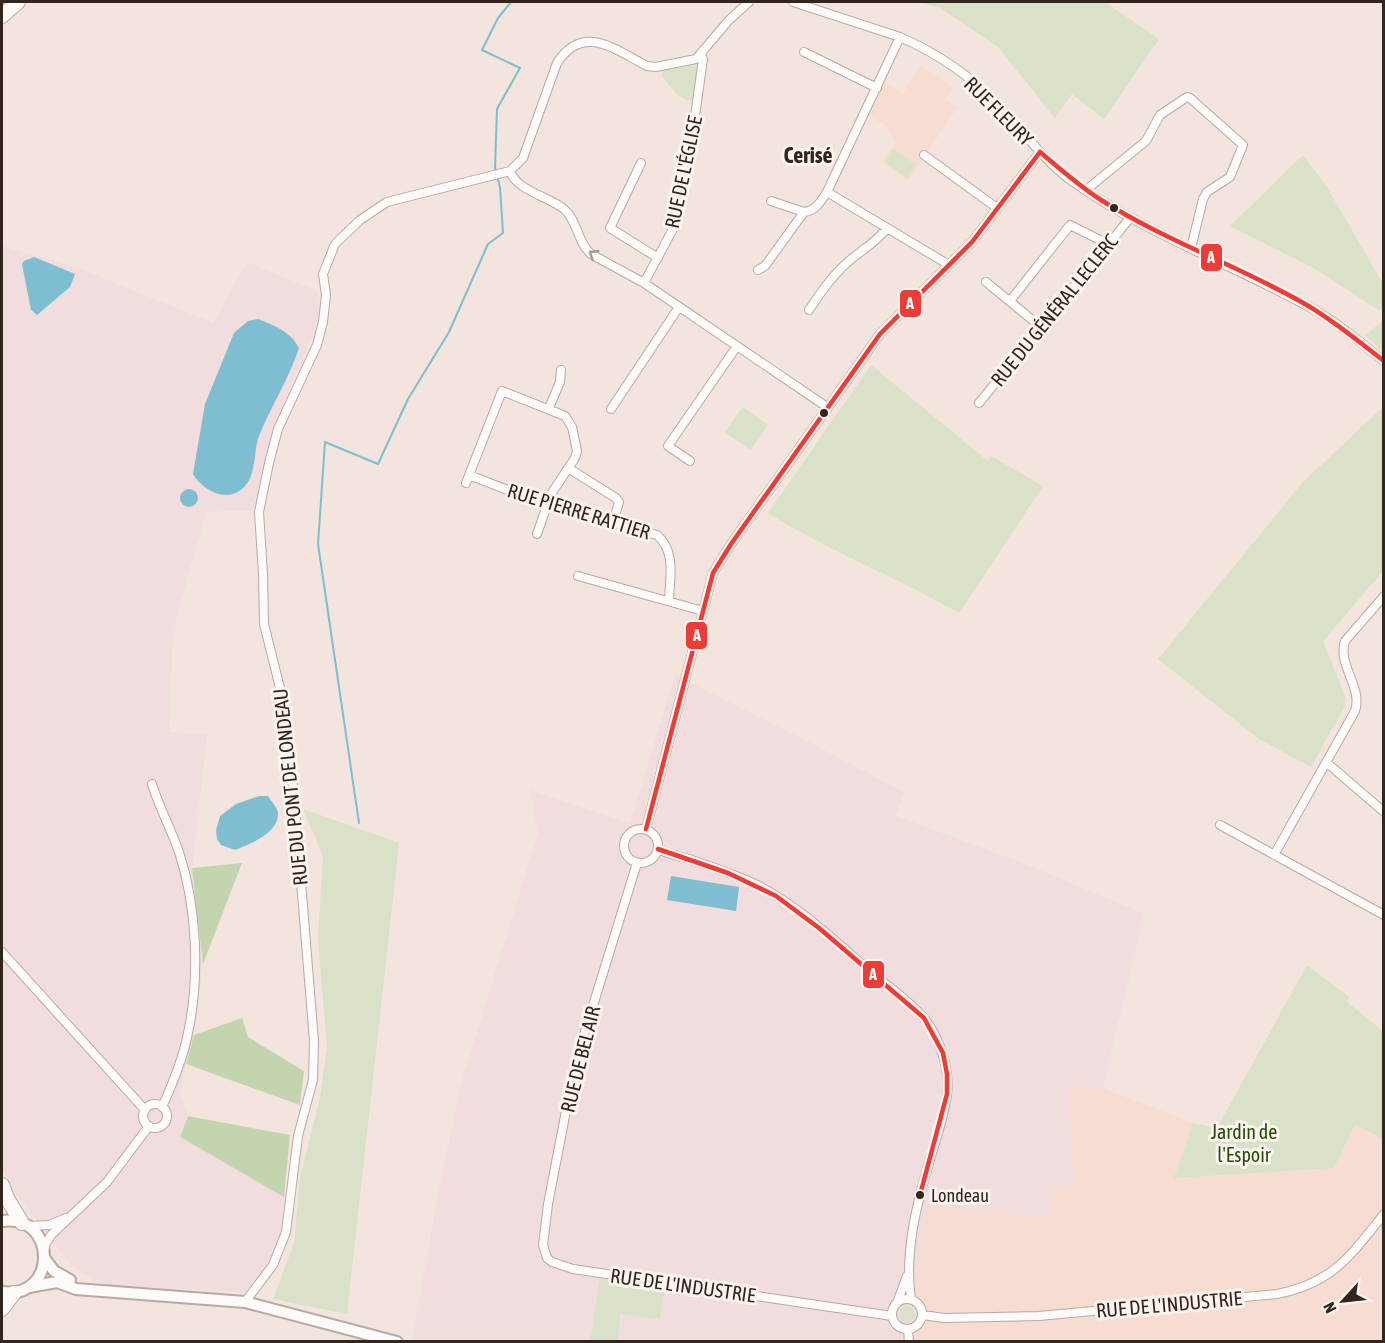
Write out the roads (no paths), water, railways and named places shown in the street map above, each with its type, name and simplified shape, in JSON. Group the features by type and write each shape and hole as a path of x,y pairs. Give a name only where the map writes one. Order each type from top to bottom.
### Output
{"highway":[{"path":"2,16 18,2"},
{"path":"2,1185 8,1200 25,1224"},
{"path":"2,1309 8,1292"}],"main road":[{"path":"2,1221 14,1220 25,1224 38,1236 44,1255 54,1271 86,1289"},
{"path":"29,1287 40,1274 44,1255"},
{"path":"8,1292 51,1281 76,1289 245,1302 397,1341"}],"street":[{"path":"749,2 729,20 701,54 691,60 656,67 647,66 599,43 588,41 572,45 557,63 523,158 510,171 517,183 553,202 570,215 585,249 644,283 827,407"},
{"name":"RUE FLEURY","path":"793,2 900,37 946,62 969,78 1000,106 1040,152 1068,178 1130,218 1303,303 1334,321 1383,361"},
{"path":"758,270 765,266 804,212 814,208 827,192 900,37"},
{"path":"804,52 877,88"},
{"name":"RUE DE L'ÉGLISE","path":"644,283 674,229 681,174 696,106 703,59 701,54"},
{"path":"1086,190 1146,141 1160,115 1187,97 1190,98 1243,145 1230,177 1207,192 1203,199 1191,248"},
{"path":"646,830 713,573 731,544 880,334 972,242 1040,152"},
{"path":"924,155 997,208"},
{"path":"641,163 610,228 658,258"},
{"name":"RUE DU PONT DE LONDEAU","path":"245,1302 273,1265 286,1232 298,1136 312,1080 314,1041 296,808 285,708 264,624 259,512 269,463 278,429 317,345 323,322 326,295 323,274 335,244 360,220 387,202 510,171"},
{"path":"827,192 949,265"},
{"path":"771,201 804,212"},
{"name":"RUE DU GÉNÉRAL LECLERC","path":"979,404 1130,218"},
{"path":"1010,301 1070,225 1108,244"},
{"path":"809,310 830,278 878,240 887,228"},
{"path":"986,282 1041,327"},
{"path":"611,409 679,306"},
{"path":"690,461 668,446 736,346"},
{"path":"549,408 560,382 561,370"},
{"path":"465,483 502,391 565,416 573,427 577,451 575,458 551,494 537,534"},
{"path":"568,468 616,498 619,502 613,523"},
{"name":"RUE PIERRE RATTIER","path":"469,475 546,505 649,532 663,540 670,557 669,600"},
{"path":"578,576 703,611"},
{"path":"1274,855 1355,711 1358,702 1357,694 1343,654 1346,641 1383,596"},
{"path":"1326,762 1383,812"},
{"path":"152,784 178,851 188,885 195,936 193,991 188,1032 179,1066 162,1107"},
{"path":"1220,825 1383,915"},
{"path":"635,830 646,830 655,835 658,849 649,862 638,863 628,858 624,843 630,833 635,830"},
{"path":"658,849 728,873 776,896 819,928 904,1000 924,1018 934,1034 943,1053 947,1074 947,1094 942,1120 921,1191 908,1275 897,1303 892,1316 899,1327 908,1329 916,1326 922,1315 920,1305 911,1299 897,1303"},
{"name":"RUE DE BEL AIR","path":"547,1258 543,1245 548,1204 575,1064 638,863"},
{"path":"2,952 145,1110 144,1120 149,1126 159,1127 165,1122 166,1112 162,1107 155,1104 145,1110"},
{"path":"44,1255 49,1238 107,1182 149,1126"},
{"name":"RUE DE L'INDUSTRIE","path":"922,1315 944,1318 1039,1316 1267,1295 1294,1290 1325,1276 1347,1260 1383,1214"},
{"path":"25,1224 49,1225 73,1215"},
{"name":"RUE DE L'INDUSTRIE","path":"547,1258 573,1269 892,1316"},
{"path":"908,1275 911,1299"},
{"path":"908,1329 909,1341"}],"water":[{"path":"34,257 75,274 70,287 37,315 31,310 22,264"},
{"path":"258,319 287,333 299,348 259,436 251,477 237,492 223,495 209,490 193,474 205,404 234,333 248,321"},
{"path":"189,489 195,492 198,498 195,504 189,507 183,504 180,498 183,492"},
{"path":"259,796 268,796 278,813 274,826 263,837 235,850 221,845 217,839 216,830 220,816 236,804"},
{"path":"671,876 739,887 736,911 667,900"}],"waterway":[{"path":"359,823 318,544 325,442 378,464 408,399 449,332 488,244 503,233 500,187 495,168 497,109 520,68 482,50 498,18 511,2"}],"place":[{"name":"Londeau","path":"920,1195"}],"district":[{"name":"Cerisé","path":"808,155"}],"park label":[{"name":"Jardin de l'Espoir","path":"1244,1142"}]}
